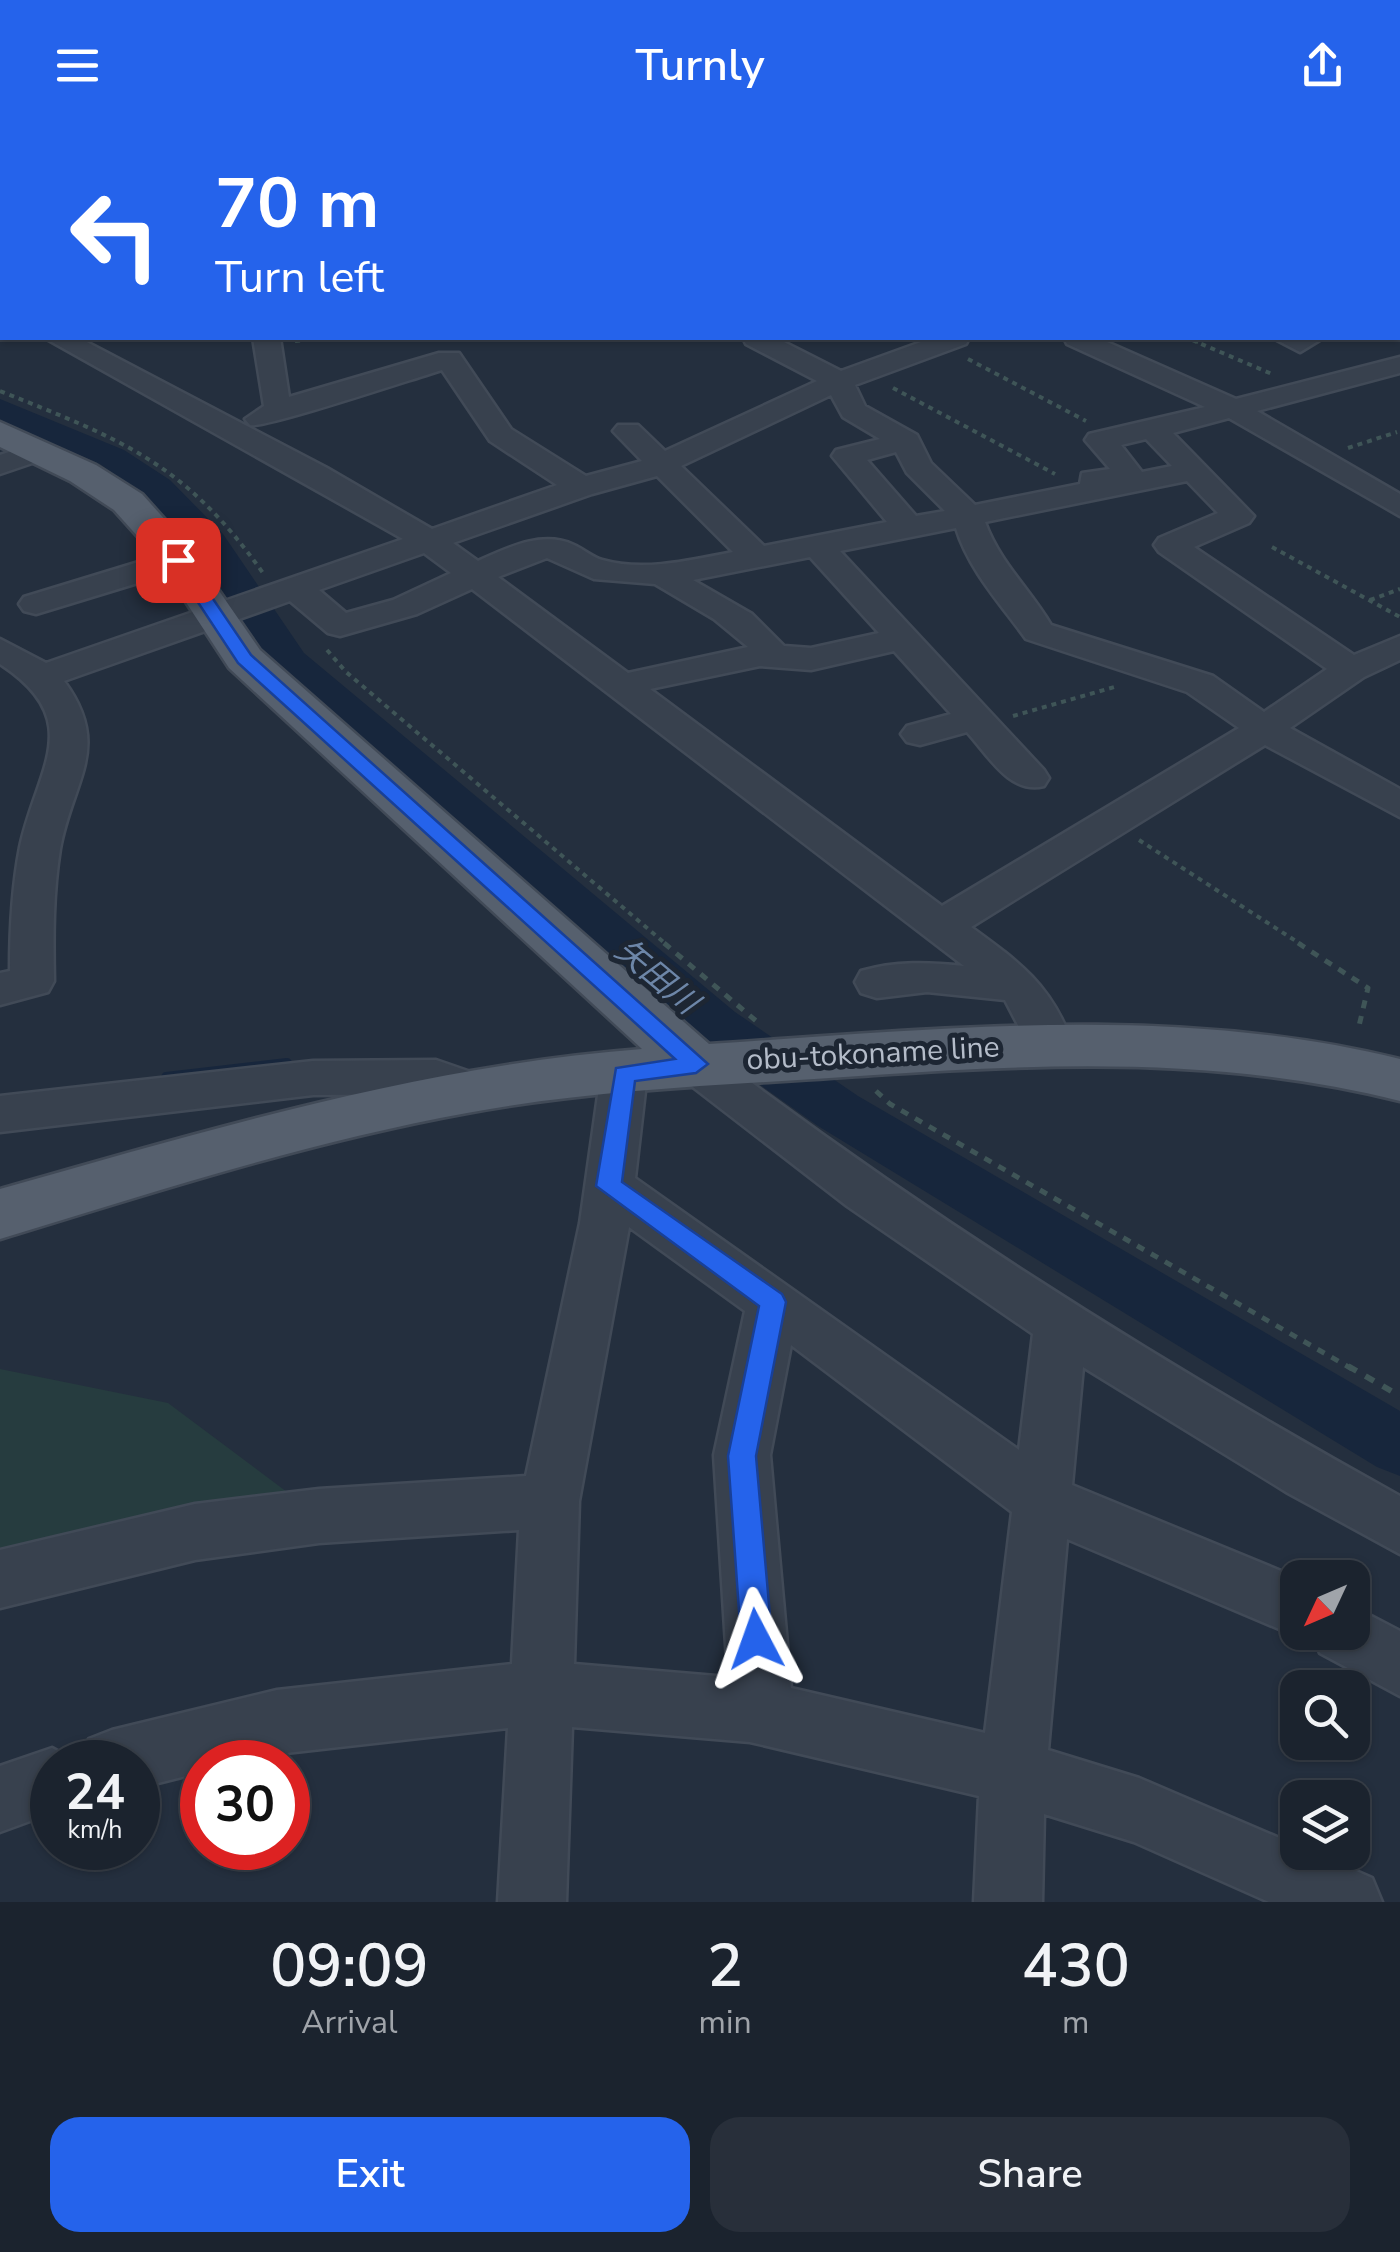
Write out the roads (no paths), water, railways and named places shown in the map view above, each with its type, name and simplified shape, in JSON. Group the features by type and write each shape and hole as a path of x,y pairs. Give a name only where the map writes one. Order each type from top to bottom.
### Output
{"main road":[{"path":"13,449 128,502 178,560 217,613 244,659 707,1063"},
{"name":"obu-tokoname line","path":"0,1214 318,1099 471,1090 707,1063 1049,1042 1215,1048 1356,1067 1400,1080"}],"street":[{"path":"63,340 316,474 428,540 1014,982 1039,1014 1049,1042"},
{"path":"266,340 276,402 286,407"},
{"path":"761,340 851,377"},
{"path":"1081,340 1232,408 1400,507"},
{"path":"0,690 662,462 851,377 946,341"},
{"path":"219,425 260,419 286,407 449,359 500,435 581,487"},
{"path":"1066,480 1126,474 1128,470 1100,440 1400,365"},
{"path":"851,377 853,411 906,441 918,467 967,514 982,559 1020,602 1038,632 1200,684 1264,729 1400,806"},
{"path":"1359,378 1400,396"},
{"path":"1153,429 1238,516 1170,545 1350,668"},
{"path":"628,431 758,558"},
{"path":"906,441 847,456 906,525"},
{"path":"283,592 340,626 405,607 546,548 560,550 594,569 668,575 906,525 1032,506 1193,471"},
{"path":"817,545 1030,778"},
{"path":"36,604 178,560"},
{"path":"668,575 669,580 703,596 756,634 773,656"},
{"path":"621,685 773,656 811,659 904,638"},
{"path":"942,925 985,879 1110,821 1264,729 1350,668 1400,647"},
{"path":"0,650 38,675 64,705 71,742 41,842 30,918 32,982 0,989"},
{"path":"920,734 979,721"},
{"path":"877,982 928,976 1001,986 1014,982"},
{"path":"707,1063 846,1180 1060,1323 1250,1442 1400,1527"},
{"path":"532,1902 538,1693 550,1501 609,1186 624,1074"},
{"path":"0,1114 318,1099"},
{"path":"609,1186 1042,1500 1280,1600"},
{"path":"762,1713 742,1456 773,1302"},
{"path":"1008,1902 1013,1772 1060,1323"},
{"path":"0,1578 195,1532 320,1516 550,1501"},
{"path":"1370,1648 1400,1666"},
{"path":"160,1750 278,1722 538,1693 762,1713 1013,1772 1139,1811 1348,1902"},
{"path":"0,1799 30,1789"}],"waterway":[{"name":"矢田川","path":"0,409 112,457 157,488 210,542 289,662 716,1026 838,1111 1400,1446"},
{"path":"166,1077 287,1063"}]}
